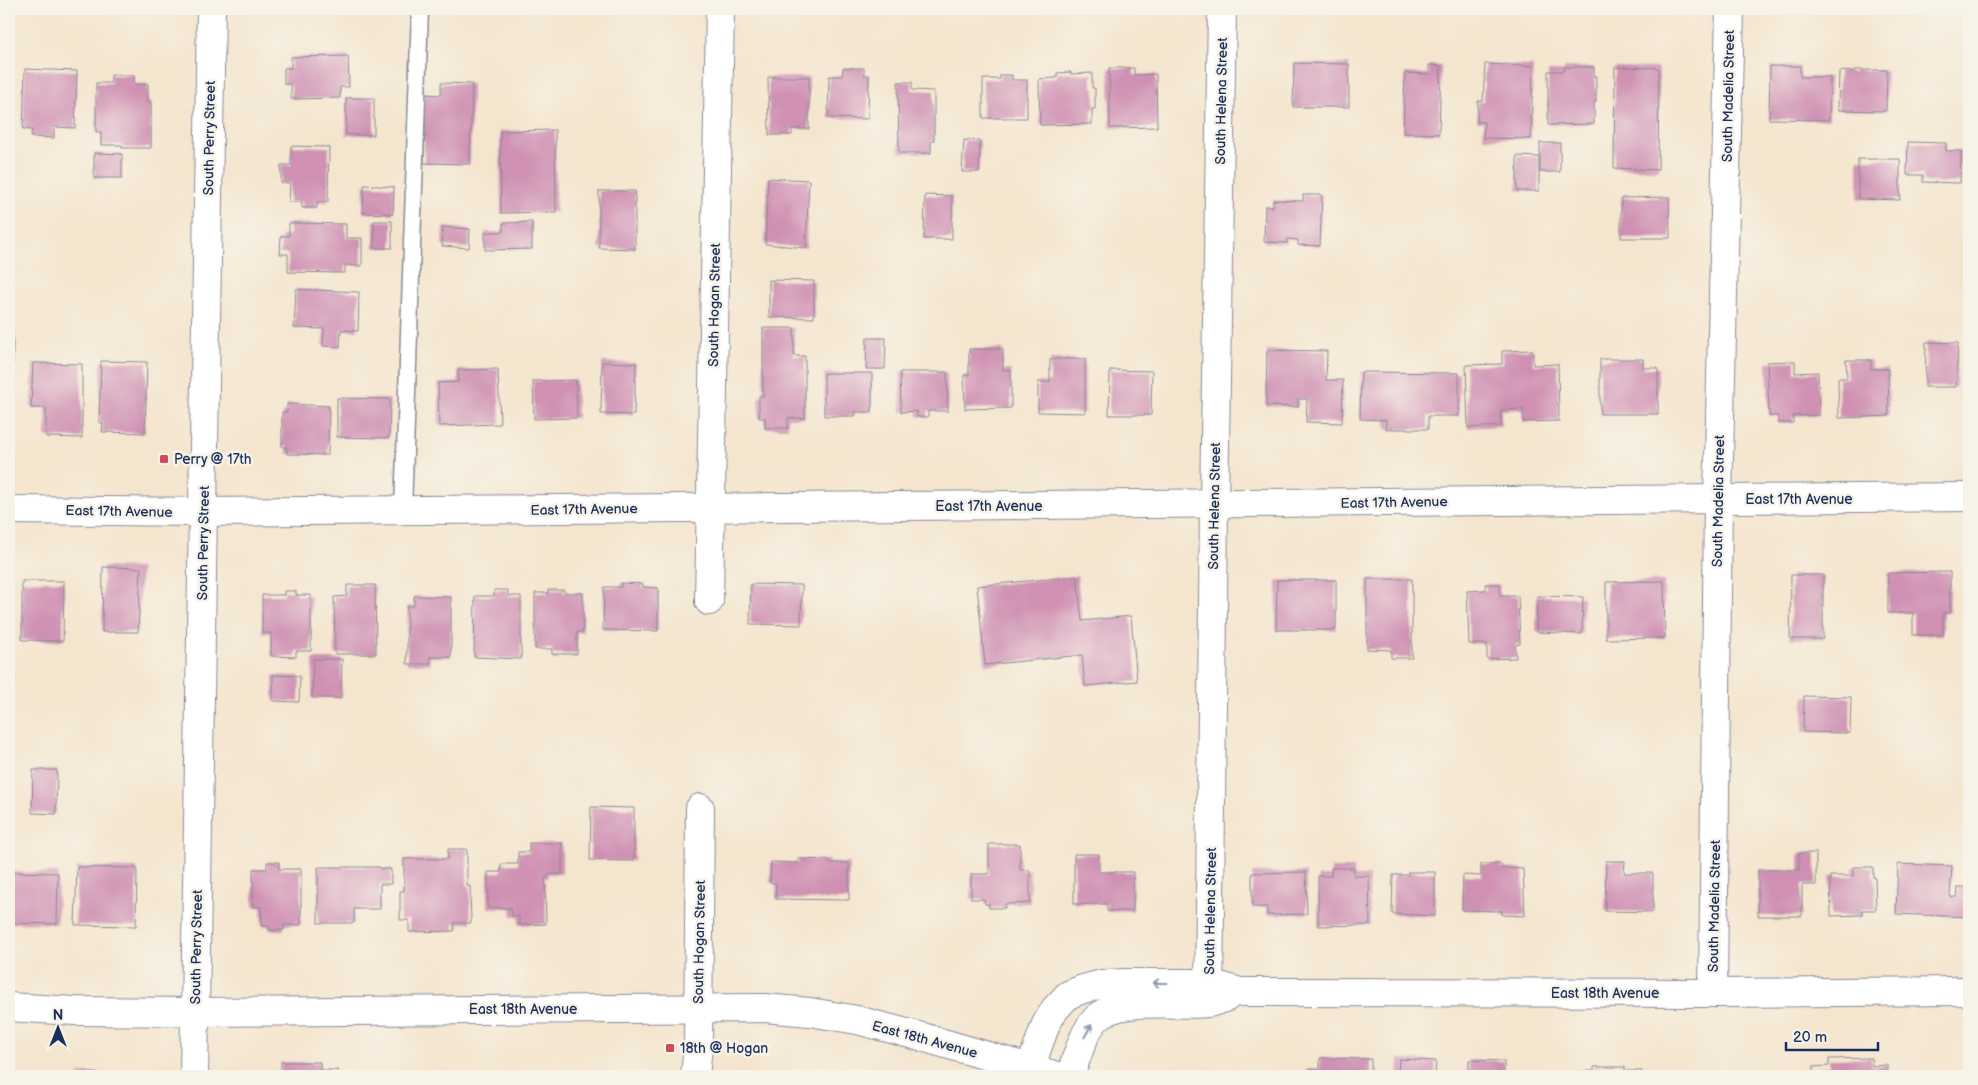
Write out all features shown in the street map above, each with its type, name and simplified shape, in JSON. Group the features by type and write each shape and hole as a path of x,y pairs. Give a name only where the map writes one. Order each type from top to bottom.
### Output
{"street":[{"name":"South Perry Street","path":"194,1076 210,9"},
{"name":"South Hogan Street","path":"708,600 720,9"},
{"name":"South Helena Street","path":"1209,993 1222,9"},
{"name":"South Madelia Street","path":"1713,993 1718,499 1730,9"},
{"name":"East 17th Avenue","path":"9,510 403,512 1969,497"},
{"name":"South Hogan Street","path":"695,1076 698,1055 700,808"},
{"name":"East 18th Avenue","path":"1030,1068 1046,1024 1055,1008 1068,995 1102,984 1209,993 1969,991"},
{"name":"East 18th Avenue","path":"1070,1076 1085,1036 1096,1019 1108,1010 1209,993"},
{"name":"East 18th Avenue","path":"9,1007 74,1011 195,1012 764,1008 810,1012 857,1020 1057,1076"}],"lane":[{"path":"403,512 420,9"}],"building":[{"path":"348,56 349,87 340,87 340,98 291,99 291,84 284,84 284,68 291,68 291,57"},
{"path":"1294,63 1349,64 1349,107 1293,107"},
{"path":"1485,64 1533,66 1531,139 1483,138 1484,122 1477,122 1478,101 1483,101"},
{"path":"1429,65 1441,66 1439,134 1403,133 1405,73 1429,74"},
{"path":"1770,66 1800,66 1800,77 1830,77 1829,120 1769,119"},
{"path":"1564,67 1594,67 1596,102 1594,102 1594,124 1548,125 1548,71 1564,71"},
{"path":"1615,67 1659,68 1658,170 1614,168"},
{"path":"843,68 864,68 864,75 869,75 868,119 828,118 829,76 842,76"},
{"path":"1109,68 1134,68 1134,75 1156,74 1157,127 1110,128"},
{"path":"25,69 77,71 75,128 54,127 54,138 31,137 32,130 23,129"},
{"path":"1854,70 1887,70 1886,111 1838,110 1839,71 1854,72"},
{"path":"1071,72 1071,74 1092,73 1092,88 1095,88 1095,109 1092,109 1092,124 1040,125 1039,79 1057,78 1057,73"},
{"path":"111,75 134,75 134,84 148,84 148,102 151,102 151,148 122,148 122,145 101,145 101,132 96,132 96,83 111,83"},
{"path":"1000,75 1012,75 1012,80 1027,80 1027,118 983,118 983,79 1000,79"},
{"path":"768,77 809,77 809,129 792,129 792,135 769,135"},
{"path":"898,82 912,82 912,90 934,91 934,141 931,141 931,153 899,153"},
{"path":"441,83 472,84 470,164 424,163 424,139 419,139 425,94 441,95"},
{"path":"346,98 374,98 374,135 346,135"},
{"path":"555,130 556,212 501,213 500,131"},
{"path":"964,140 980,141 979,172 962,172"},
{"path":"1908,142 1946,143 1946,151 1961,151 1960,183 1923,182 1923,175 1907,175"},
{"path":"1540,143 1560,143 1560,172 1540,172"},
{"path":"291,146 329,147 328,202 317,202 317,208 302,208 302,202 289,202 290,183 281,183 281,165 291,165"},
{"path":"94,153 122,154 122,178 94,178"},
{"path":"1517,156 1539,157 1539,191 1517,191"},
{"path":"1858,159 1900,159 1900,200 1858,199"},
{"path":"768,178 809,180 806,248 765,244"},
{"path":"364,185 394,187 393,214 363,213"},
{"path":"599,191 635,191 635,249 599,248"},
{"path":"925,195 952,196 952,239 924,239"},
{"path":"1303,195 1322,195 1320,246 1298,245 1298,240 1287,239 1287,243 1264,242 1265,206 1273,207 1273,200 1303,201"},
{"path":"1669,197 1670,238 1621,238 1621,198"},
{"path":"374,221 392,221 392,248 374,248"},
{"path":"532,222 532,249 485,250 485,232 503,232 503,223"},
{"path":"289,223 346,224 346,238 362,238 362,266 345,265 345,273 288,272 288,254 280,254 281,236 289,236"},
{"path":"443,227 470,229 469,248 442,246"},
{"path":"769,280 814,281 814,318 769,317"},
{"path":"296,289 359,292 358,331 341,330 340,347 323,346 324,329 294,328"},
{"path":"763,328 794,328 794,356 805,356 805,418 788,418 788,428 765,428 765,418 759,418 759,396 763,396"},
{"path":"9,332 13,332 13,365 9,365"},
{"path":"867,338 886,338 885,369 866,369"},
{"path":"1926,342 1958,343 1956,387 1925,387"},
{"path":"969,349 1003,349 1003,370 1011,370 1011,408 965,409 964,375 969,375"},
{"path":"1267,350 1327,351 1326,380 1343,380 1342,423 1306,422 1307,399 1298,399 1298,407 1266,406"},
{"path":"1533,350 1533,365 1558,364 1559,421 1523,422 1523,409 1501,410 1501,426 1468,428 1466,365 1502,364 1502,351"},
{"path":"1050,359 1085,359 1085,413 1038,412 1038,382 1050,382"},
{"path":"1600,359 1643,359 1643,368 1658,368 1658,414 1600,414"},
{"path":"1846,360 1871,360 1871,369 1888,369 1889,416 1839,418 1838,378 1847,378"},
{"path":"101,361 147,362 145,433 102,432 103,423 99,423"},
{"path":"1795,361 1795,373 1818,372 1819,415 1793,416 1793,423 1778,423 1778,416 1769,416 1767,362"},
{"path":"602,362 636,363 634,415 601,414"},
{"path":"33,363 82,364 82,438 46,437 46,408 31,408"},
{"path":"498,369 500,424 439,426 438,383 458,382 458,370"},
{"path":"1110,370 1152,371 1151,415 1109,415"},
{"path":"900,372 947,372 948,411 928,411 928,417 917,417 917,411 901,412"},
{"path":"1361,372 1459,373 1459,416 1428,416 1428,429 1386,429 1386,420 1360,419"},
{"path":"824,373 872,373 872,412 855,412 855,416 824,416"},
{"path":"576,380 577,418 534,419 533,381"},
{"path":"337,398 390,399 389,438 337,437"},
{"path":"287,404 329,406 328,455 287,454 287,447 282,447 282,412 287,412"},
{"path":"103,567 141,568 138,632 102,632"},
{"path":"1950,572 1950,613 1943,613 1943,635 1913,635 1913,613 1888,613 1888,573"},
{"path":"1791,575 1823,575 1823,639 1790,639"},
{"path":"1077,576 1082,621 1131,616 1137,681 1085,686 1082,655 985,665 977,586"},
{"path":"1367,579 1412,579 1412,658 1391,658 1391,650 1367,649"},
{"path":"1277,580 1336,580 1336,630 1276,630"},
{"path":"22,581 64,581 63,641 22,640"},
{"path":"1664,581 1665,638 1606,639 1606,582"},
{"path":"621,583 643,584 643,587 658,588 658,631 603,630 604,587 621,587"},
{"path":"751,584 802,585 801,625 750,624"},
{"path":"1485,584 1500,584 1500,596 1518,596 1520,644 1515,645 1516,658 1487,659 1487,644 1469,644 1467,591 1486,590"},
{"path":"347,585 375,585 376,654 335,654 334,597 347,596"},
{"path":"494,590 508,590 508,596 521,596 521,659 474,657 475,596 494,596"},
{"path":"548,590 564,590 564,593 583,593 583,632 577,632 577,654 552,654 552,649 535,649 535,593 548,593"},
{"path":"284,591 296,591 296,595 311,595 311,651 296,651 296,657 271,656 271,633 262,633 262,595 284,595"},
{"path":"414,596 451,597 451,657 430,657 430,664 407,664 407,606 414,606"},
{"path":"1537,596 1583,597 1582,634 1536,632"},
{"path":"313,659 342,659 341,698 312,698"},
{"path":"273,675 300,676 299,702 273,701"},
{"path":"1804,696 1851,697 1850,733 1803,732"},
{"path":"33,770 57,770 56,814 32,813"},
{"path":"591,807 634,808 634,861 590,860"},
{"path":"529,843 562,843 562,874 548,874 548,878 545,878 546,924 519,925 519,916 512,916 511,908 488,908 488,872 501,872 501,864 518,864 518,852 529,852"},
{"path":"989,844 1020,844 1020,870 1030,870 1030,903 1005,904 1005,908 989,908 989,904 985,904 984,899 971,899 971,874 989,874"},
{"path":"448,849 467,849 467,886 470,886 471,923 454,923 454,931 409,932 409,920 400,920 400,891 404,891 404,859 448,859"},
{"path":"1799,853 1816,853 1816,885 1802,885 1802,916 1758,916 1758,870 1799,870"},
{"path":"1074,854 1099,854 1099,872 1133,872 1133,911 1107,911 1107,904 1074,904"},
{"path":"798,859 829,860 829,863 849,863 849,900 776,899 776,883 770,883 771,862 798,863"},
{"path":"1606,861 1625,861 1624,873 1653,873 1653,912 1605,911"},
{"path":"267,862 279,862 279,869 301,869 301,925 284,925 284,930 269,930 269,926 262,926 261,907 253,907 253,869 267,869"},
{"path":"1481,864 1501,864 1501,868 1523,869 1525,916 1502,915 1502,911 1462,910 1463,875 1481,876"},
{"path":"1898,864 1952,866 1950,897 1957,897 1958,887 1969,887 1969,917 1896,914"},
{"path":"77,867 137,868 136,926 75,925"},
{"path":"318,867 380,867 380,869 391,869 391,884 380,884 380,909 354,909 354,923 318,923"},
{"path":"1853,867 1873,867 1876,910 1862,910 1862,915 1831,916 1830,876 1853,876"},
{"path":"1331,868 1354,868 1354,876 1369,876 1370,925 1318,926 1318,876 1331,876"},
{"path":"9,872 58,873 57,924 9,923"},
{"path":"1306,872 1307,914 1267,915 1267,907 1252,907 1252,873"},
{"path":"1408,872 1435,872 1435,916 1392,914 1393,875 1408,875"},
{"path":"1320,1058 1371,1059 1371,1076 1308,1076 1308,1069 1320,1069"},
{"path":"1871,1058 1872,1066 1887,1065 1887,1076 1813,1076 1813,1067 1829,1066 1829,1059"},
{"path":"1399,1059 1436,1061 1435,1076 1398,1076"},
{"path":"1469,1060 1504,1061 1504,1076 1468,1076"},
{"path":"281,1062 320,1062 320,1070 338,1070 338,1076 281,1076"},
{"path":"1594,1067 1625,1067 1625,1071 1642,1071 1642,1076 1575,1076 1575,1071 1594,1071"},
{"path":"79,1073 133,1074 133,1076 79,1076"}],"place":[{"name":"Perry @ 17th","path":"164,459"},
{"name":"18th @ Hogan","path":"670,1048"}]}
